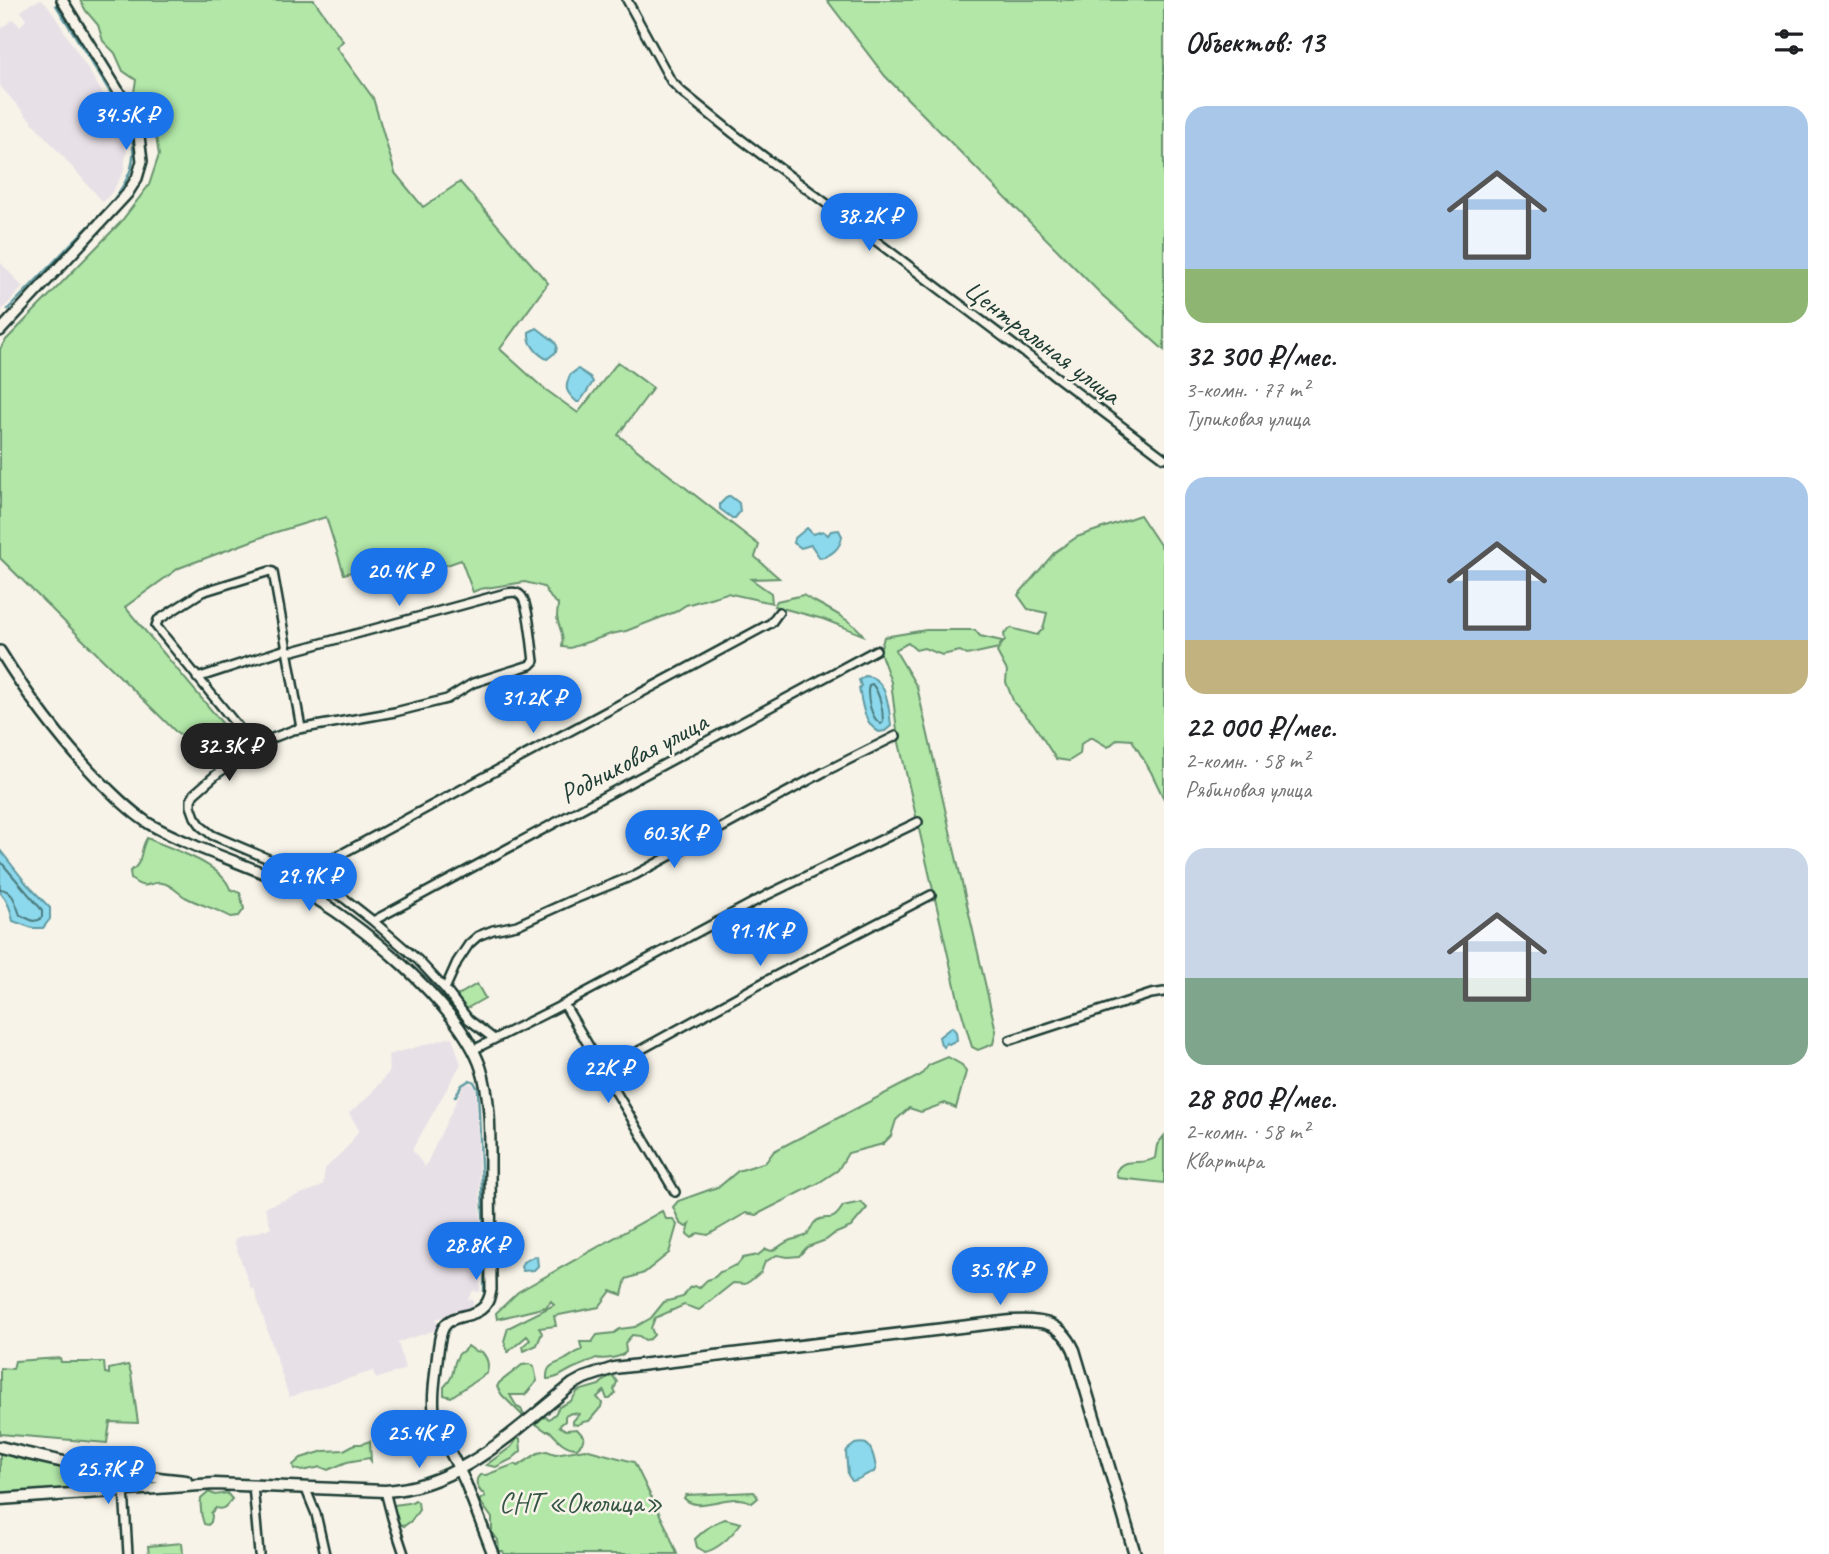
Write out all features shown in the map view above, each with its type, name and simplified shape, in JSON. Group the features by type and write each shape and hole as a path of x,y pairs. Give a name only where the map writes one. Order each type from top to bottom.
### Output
{"main road":[{"path":"0,1447 60,1463 123,1474 214,1483 385,1491 419,1486 457,1469 498,1444 573,1384 614,1368 1010,1321 1041,1321 1060,1330 1074,1350 1135,1554"},
{"path":"0,1499 214,1483"}],"street":[{"path":"0,331 127,194 137,178 142,161 139,136 125,102 62,0"},
{"name":"Центральная улица","path":"628,0 663,68 682,92 1164,458"},
{"path":"256,749 156,626 158,620 197,594 273,572 301,728"},
{"path":"197,678 283,650 293,652 513,592 520,594 523,598 534,661 523,668 473,683 447,699 395,712 284,733 218,774 194,794 191,800 195,817 212,835 304,874 345,899 373,921 418,960 468,1019 494,1039"},
{"path":"304,874 771,623 779,612"},
{"name":"Родниковая улица","path":"373,921 876,650"},
{"path":"0,651 60,737 128,808 171,836 300,890 368,934 431,994 473,1050 487,1096 491,1290 485,1306 477,1312 446,1322 442,1329 434,1409 440,1432 464,1481 493,1554"},
{"path":"445,989 457,962 478,936 517,925 635,875 811,779 897,736"},
{"path":"473,1050 767,895 918,822"},
{"path":"604,1070 775,976 931,895"},
{"path":"1010,1040 1164,992"},
{"path":"564,1004 675,1192"},
{"path":"253,1485 259,1554"},
{"path":"305,1487 316,1514 325,1554"},
{"path":"124,1489 128,1554"},
{"path":"385,1491 404,1554"}],"shaded area":[{"path":"41,0 49,7 121,126 127,148 124,171 113,191 103,202 0,86 0,30 13,19 20,26 26,20 21,11"},
{"path":"0,262 23,287 0,312"},
{"path":"452,1037 461,1064 412,1150 425,1167 464,1085 470,1083 476,1087 482,1258 480,1292 473,1291 468,1299 473,1300 473,1307 436,1319 439,1329 398,1342 405,1369 376,1379 373,1371 289,1397 254,1289 251,1289 234,1241 236,1238 271,1228 265,1207 323,1184 325,1169 349,1145 359,1130 349,1113 366,1099 389,1072 388,1055"}],"green space":[{"path":"80,0 314,0 343,41 336,47 373,98 395,173 423,207 460,182 548,283 500,349 542,387 578,413 618,362 653,388 618,435 759,545 755,557 779,578 751,579 771,593 772,603 727,593 686,605 626,631 570,648 562,647 562,634 557,617 558,604 544,587 525,582 473,592 461,560 447,565 431,566 427,551 344,574 326,517 273,533 179,568 125,607 228,730 226,744 219,753 207,752 175,731 0,558 0,349 120,223 149,185 159,155 154,125 140,106 134,92 136,80 123,71 115,53 103,41 98,25"},
{"path":"827,0 1164,0 1164,350 1102,295 885,76"},
{"path":"1140,515 1164,551 1164,799 1132,740 1118,739 1108,747 1091,737 1081,744 1080,754 1069,761 1056,759 1033,723 1014,703 1006,682 1007,671 997,652 1005,640 1004,634 1011,628 1037,635 1043,629 1047,613 1028,609 1018,595 1055,552 1077,537"},
{"path":"803,595 844,619 863,635 823,619 774,606 777,601"},
{"path":"926,630 975,630 980,636 1002,641 999,648 967,655 960,651 942,655 924,648 916,650 908,643 895,650 917,687 996,1031 993,1044 978,1050 972,1047 959,1003 898,738 891,682 880,652 884,637"},
{"path":"147,838 194,858 217,872 230,889 240,893 244,909 239,916 231,917 191,900 165,884 141,885 131,879 130,871 137,865"},
{"path":"477,984 485,998 464,1010 455,997"},
{"path":"948,1057 962,1065 966,1072 956,1108 945,1103 921,1112 909,1108 896,1120 891,1136 883,1144 848,1153 838,1170 817,1184 756,1215 746,1213 708,1235 698,1233 692,1238 687,1234 690,1224 686,1227 680,1223 673,1207 678,1201 720,1186 738,1171 766,1162 774,1151 921,1075 929,1065"},
{"path":"1164,1136 1164,1183 1118,1178 1116,1172 1124,1164 1155,1158 1157,1145"},
{"path":"861,1202 867,1208 851,1227 807,1247 799,1256 777,1255 765,1262 761,1272 750,1281 745,1284 733,1283 699,1310 684,1305 655,1318 651,1328 654,1335 645,1340 632,1335 625,1343 626,1352 623,1354 612,1358 596,1358 558,1377 547,1379 552,1365 582,1350 580,1342 592,1342 597,1335 635,1327 651,1318 664,1302 683,1297 689,1288 699,1288 720,1272 737,1265 743,1258 758,1255 766,1249 771,1251 788,1241 805,1236 816,1221 835,1216 843,1206"},
{"path":"662,1211 666,1219 673,1219 677,1225 669,1253 644,1273 626,1279 622,1295 611,1291 599,1307 554,1316 556,1326 539,1328 542,1333 537,1345 524,1351 523,1346 530,1340 527,1336 508,1352 504,1341 508,1328 554,1305 551,1301 546,1307 497,1319 496,1313 518,1292"},
{"path":"468,1346 482,1352 488,1362 487,1373 451,1397 444,1395 444,1387 451,1378 456,1358"},
{"path":"60,1358 61,1362 104,1362 105,1373 109,1374 109,1369 128,1365 138,1423 110,1422 107,1443 0,1434 0,1368 13,1369 15,1361"},
{"path":"530,1364 534,1367 537,1381 525,1395 510,1395 521,1409 522,1415 497,1387 522,1365"},
{"path":"613,1376 617,1382 614,1390 616,1393 610,1399 607,1399 604,1391 597,1397 602,1403 601,1407 589,1421 573,1424 579,1414 571,1413 565,1416 565,1421 559,1426 566,1430 577,1429 584,1437 577,1448 565,1445 550,1431 536,1424 542,1418 549,1419 559,1407 571,1401 578,1391 599,1385"},
{"path":"520,1439 521,1451 512,1459 496,1467 486,1465 511,1447"},
{"path":"370,1441 371,1461 369,1458 347,1462 328,1470 321,1467 302,1471 294,1469 293,1465 301,1458 324,1451 344,1450"},
{"name":"СНТ «Околица»","path":"585,1449 634,1462 677,1554 504,1554 499,1551 498,1540 492,1532 492,1518 479,1500 485,1497 478,1486 478,1477 515,1464 518,1466 538,1453 547,1451 555,1454"},
{"path":"0,1451 90,1473 162,1483 0,1495"},
{"path":"209,1492 215,1495 227,1493 232,1499 224,1508 216,1508 211,1513 211,1522 208,1525 203,1521 201,1499"},
{"path":"754,1492 758,1498 752,1503 734,1499 698,1504 690,1503 684,1498 686,1495"},
{"path":"415,1500 419,1510 411,1521 404,1526 395,1526 388,1507"},
{"path":"725,1519 741,1523 715,1548 705,1552 697,1547 695,1539 709,1527"},
{"path":"182,1543 183,1554 149,1554 148,1546"}],"water":[{"path":"537,328 557,346 556,352 547,359 530,341 529,332"},
{"path":"578,369 593,382 577,402 568,393 567,384 570,375"},
{"path":"728,496 739,503 740,512 735,518 720,509 720,504"},
{"path":"807,528 813,534 823,531 828,535 831,531 839,530 842,536 838,548 820,558 811,545 801,548 794,543 795,538"},
{"path":"865,676 878,682 886,694 891,726 885,731 879,732 874,728 864,713 859,680"},
{"path":"0,850 50,908 50,919 43,928 32,928 13,921 9,906 0,892"},
{"path":"952,1027 957,1040 946,1043 944,1047 939,1037"},
{"path":"535,1256 538,1266 534,1270 523,1271 523,1262"},
{"path":"863,1443 868,1446 876,1468 874,1472 852,1481 848,1475 846,1453 855,1444"}],"waterway":[{"path":"8,309 108,206 131,170 132,139 122,111 56,5"},
{"path":"455,1097 462,1085 470,1080 478,1089 484,1291"}]}
